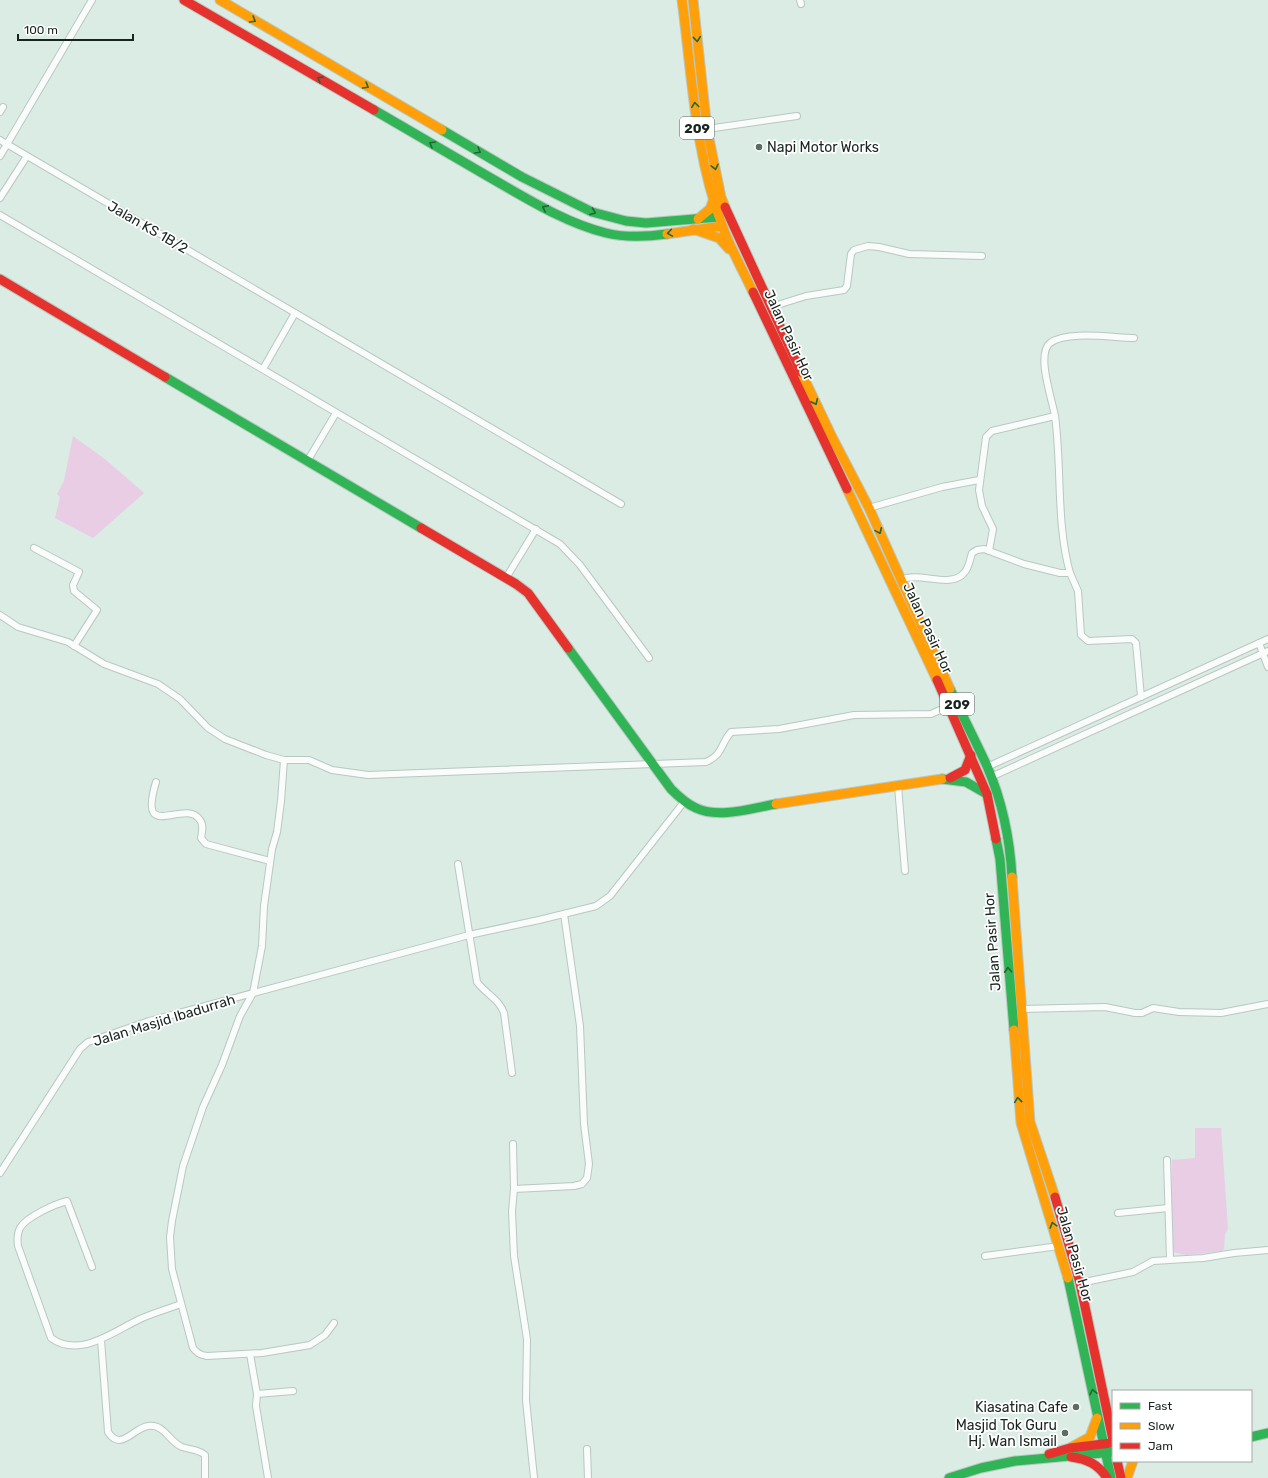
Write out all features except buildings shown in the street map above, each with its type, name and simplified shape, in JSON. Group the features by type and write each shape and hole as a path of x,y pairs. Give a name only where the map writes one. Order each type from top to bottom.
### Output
{"main road":[{"path":"184,0 513,191 549,210 586,226 610,233 639,237 693,229 721,222"},
{"path":"220,0 522,177 592,212 626,221 646,222 698,219 721,222"},
{"name":"Jalan Pasir Hor","path":"682,0 698,131 713,201 732,251 949,706 987,794 1000,859 1021,1123 1025,1142 1059,1246 1071,1290 1107,1450 1110,1478"},
{"name":"Jalan Pasir Hor","path":"693,0 707,129 721,197 735,232 832,437 869,508 987,767 1004,820 1011,857 1030,1122 1059,1210 1080,1283 1112,1435"},
{"path":"408,130 417,116"},
{"path":"698,219 710,208 713,201"},
{"path":"693,229 719,238 732,251"},
{"path":"0,279 308,460 506,578 528,593 671,789 684,802 693,808 704,812 724,812 942,780 956,776 965,771 969,764 971,755"},
{"path":"942,780 964,781 978,787 987,794"},
{"path":"1108,1411 1112,1418"},
{"path":"1070,1453 1090,1437 1098,1415"},
{"path":"1252,1433 1268,1433 1252,1437"},
{"path":"949,1478 981,1468 1036,1458 1107,1450"},
{"path":"1070,1453 1091,1460 1102,1469 1107,1478"},
{"path":"1117,1462 1121,1478"},
{"path":"1127,1478 1133,1462"}],"street":[{"path":"0,156 92,0"},
{"path":"707,129 797,116"},
{"name":"Jalan KS 1B/2","path":"0,140 621,504"},
{"path":"0,198 27,156"},
{"path":"0,215 560,544 580,565 649,658"},
{"path":"771,307 806,296 844,290 847,286 851,254 854,250 862,247 879,247 918,254 982,256"},
{"path":"263,369 295,314"},
{"path":"1134,338 1060,337 1049,343 1044,354 1055,416 1064,546 1070,573 1078,591 1081,635 1088,641 1132,639 1136,643 1142,697"},
{"path":"308,460 336,413"},
{"path":"989,551 993,529 982,506 979,480 983,461 984,441 992,431 1055,416"},
{"path":"869,508 942,487 979,480"},
{"path":"506,578 536,530"},
{"path":"34,548 79,572 73,585 74,591 97,610 74,646"},
{"path":"901,580 911,577 945,580 958,578 964,574 972,553 977,550 989,551 1060,574 1070,573"},
{"path":"0,615 18,627 56,638 74,646 104,664 145,679 170,692 188,706 208,728 219,736 266,755 284,760 309,760 337,771 368,775 706,762 719,754 731,732 779,729 854,714 931,714 949,706"},
{"path":"987,767 1268,639"},
{"path":"1259,643 1265,652 1268,667"},
{"path":"991,777 1265,652"},
{"path":"284,760 280,813 270,861 264,906 262,946 252,994 240,1016 222,1065 203,1107 178,1185 170,1237 172,1270 193,1348 196,1353 207,1356 250,1354 310,1345 325,1335 334,1323"},
{"path":"156,782 151,798 151,807 154,814 158,816 186,814 195,815 200,819 202,825 201,838 206,844 270,861"},
{"path":"898,786 905,871"},
{"path":"514,1189 574,1186 582,1184 587,1178 589,1171 581,1077 580,1026 564,914 596,906 603,902 684,802"},
{"path":"458,864 477,982 483,991 501,1004 504,1014 512,1073"},
{"name":"Jalan Masjid Ibadurrah","path":"0,1173 80,1049 88,1042 148,1021 469,935 564,914"},
{"path":"1022,1009 1106,1007 1135,1013 1142,1013 1153,1008 1179,1012 1221,1013 1268,1004"},
{"path":"513,1144 514,1189 512,1211 514,1256 527,1339 526,1400 534,1478"},
{"path":"1167,1160 1170,1259"},
{"path":"92,1267 67,1201 28,1219 21,1226 17,1236 18,1246 51,1338 63,1345 72,1346 101,1340 140,1319 181,1304"},
{"path":"1118,1213 1168,1208"},
{"path":"984,1256 1059,1246"},
{"path":"1080,1283 1133,1272 1153,1261 1203,1258 1268,1250"},
{"path":"101,1340 108,1432 112,1437 118,1440 124,1439 142,1427 150,1425 166,1431 181,1446 200,1451 205,1455 205,1478"},
{"path":"250,1354 256,1394 256,1406 268,1478"},
{"path":"256,1394 293,1391"},
{"path":"587,1449 588,1478"}],"shaded area":[{"path":"73,436 106,460 144,493 93,538 55,518 60,497 57,494 64,481"},
{"path":"1195,1128 1221,1128 1228,1229 1225,1234 1224,1249 1222,1251 1186,1255 1172,1252 1172,1160 1195,1158"}],"traffic: fast":[{"path":"374,110 531,201 576,223 591,229 621,236 667,234"},
{"path":"442,130 522,177 592,212 626,221 646,223 719,217"},
{"path":"165,377 421,528"},
{"path":"568,648 671,789 679,797 696,808 715,813 736,812 776,804"},
{"path":"950,689 987,766 997,793 1007,834 1012,877"},
{"path":"942,779 966,782 987,794"},
{"path":"996,839 1000,859 1014,1030"},
{"path":"1068,1278 1111,1478"},
{"path":"1252,1437 1268,1433"},
{"path":"949,1478 981,1468 1015,1461 1112,1452"}],"traffic: slow":[{"path":"220,0 442,130"},
{"path":"682,0 696,114 706,170 713,198 725,234 753,292"},
{"path":"693,0 707,129 721,197 725,207"},
{"path":"698,219 710,209 713,201"},
{"path":"667,234 722,226"},
{"path":"693,229 719,238 729,249"},
{"path":"801,372 832,437 869,508 950,689"},
{"path":"847,489 937,680"},
{"path":"776,804 942,779"},
{"path":"1012,877 1030,1122 1055,1197"},
{"path":"1014,1030 1021,1123 1068,1278"},
{"path":"1070,1448 1090,1437 1097,1418"},
{"path":"1127,1478 1133,1462"}],"traffic: jam":[{"path":"184,0 374,110"},
{"path":"725,207 801,372"},
{"path":"0,279 165,377"},
{"path":"753,292 847,489"},
{"path":"421,528 516,584 528,593 568,648"},
{"path":"937,680 987,794 996,839"},
{"path":"950,778 965,770 971,755"},
{"path":"1055,1197 1080,1283 1112,1435"},
{"path":"1049,1454 1070,1448 1111,1443"},
{"path":"1071,1457 1092,1463 1100,1469 1107,1478"},
{"path":"1117,1462 1121,1478"}],"place":[{"name":"Napi Motor Works","path":"759,147"},
{"name":"Kiasatina Cafe","path":"1076,1407"},
{"name":"Masjid Tok Guru Hj. Wan Ismail","path":"1065,1433"}]}
